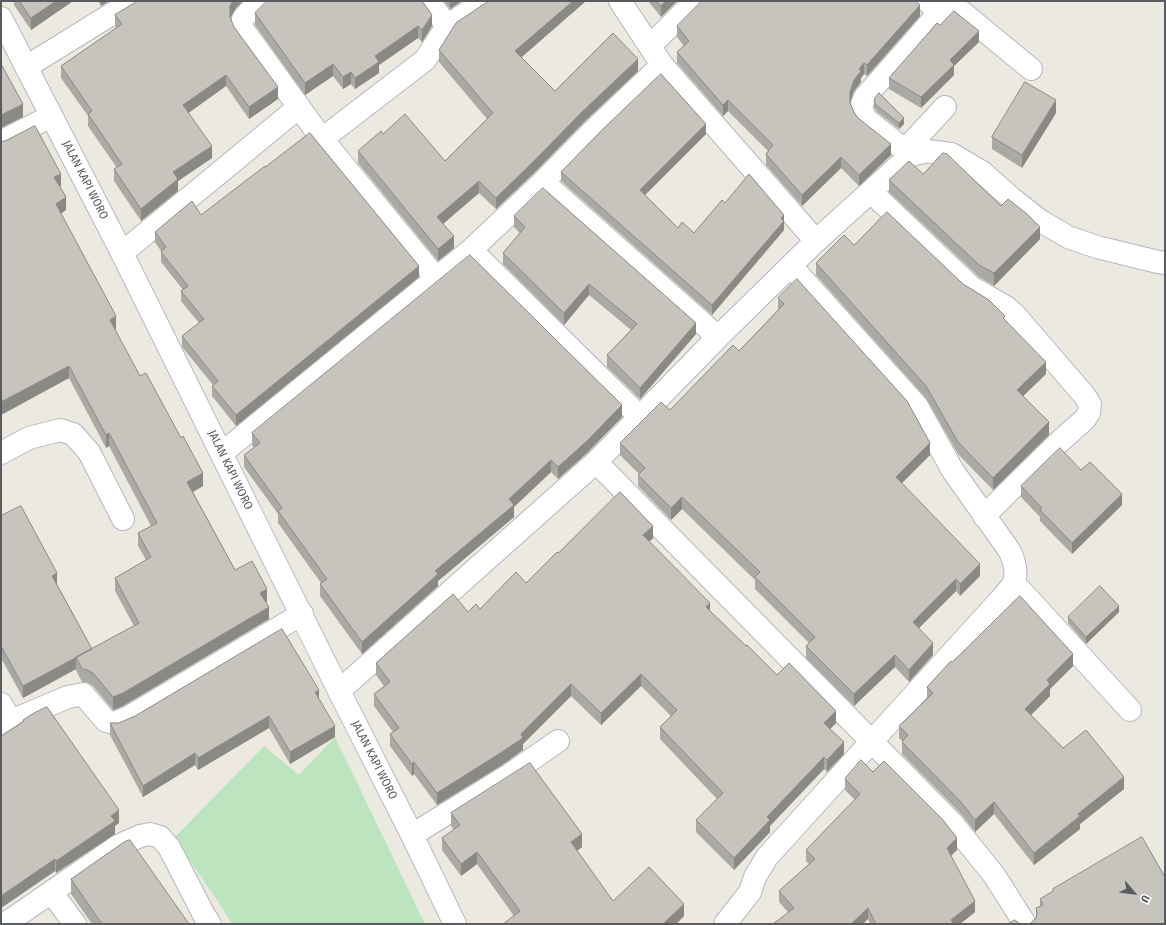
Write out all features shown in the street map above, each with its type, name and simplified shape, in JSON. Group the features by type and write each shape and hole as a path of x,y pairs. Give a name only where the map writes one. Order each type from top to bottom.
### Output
{"street":[{"path":"26,67 133,1"},
{"path":"261,1 246,15 242,21 242,26 247,35 322,139 436,278"},
{"path":"430,1 447,26"},
{"path":"322,139 425,60 447,26 484,1"},
{"path":"620,1 662,65 816,241"},
{"path":"650,46 695,1"},
{"path":"1031,69 963,13 952,6 933,6 912,44 865,97 861,103 862,112 866,119 908,152 927,151 951,154 982,172 1039,220 1068,237 1097,247 1158,262 1165,262"},
{"name":"JALAN KAPI WORO","path":"1,18 122,253 455,924"},
{"path":"222,453 471,250 543,182 592,132 662,65"},
{"path":"122,253 298,107"},
{"path":"339,691 596,462 718,337 816,241 871,192 908,152 945,107"},
{"path":"1,142 52,116"},
{"path":"543,182 718,337"},
{"path":"871,192 971,287 1006,307 1015,315 1084,394 1090,404 1089,412 1085,419 1057,444 984,516"},
{"path":"471,250 640,417"},
{"path":"725,924 750,892 755,877 767,857 1002,598 1014,583 1016,568 1009,550 953,471 917,406 791,266"},
{"path":"1,452 28,438 60,430 73,434 89,452 123,519"},
{"path":"596,462 952,823 994,876 1024,924"},
{"path":"1014,583 1130,710"},
{"path":"4,718 68,697 83,694 106,721 114,723 129,717 302,614"},
{"path":"412,835 509,775 558,740"},
{"path":"5,924 118,846 140,836 150,834 160,837 169,847 202,921"},
{"path":"51,892 75,924"}],"green space":[{"path":"335,737 425,924 232,924 174,838 264,746 299,775"}],"building":[{"path":"20,1 56,1 31,18"},
{"path":"138,1 233,1 230,6 230,17 234,27 278,87 249,107 226,75 183,105 212,146 173,172 178,179 141,209 114,169 122,164 88,114 92,111 61,66 122,24 115,15"},
{"path":"267,1 422,1 432,15 422,30 418,26 375,56 379,62 355,78 351,72 343,77 333,64 305,83 255,13"},
{"path":"489,1 573,1 515,51 555,91 613,33 638,59 583,111 496,198 479,181 437,217 454,236 438,249 358,151 381,131 383,134 405,114 445,161 493,113 439,50 456,23"},
{"path":"657,1 666,1 661,6"},
{"path":"702,1 916,1 920,5 867,65 864,63 859,69 861,71 854,80 850,92 850,103 858,118 891,144 859,175 841,157 802,195 766,154 773,145 728,100 723,105 677,52 689,41 677,26"},
{"path":"954,11 979,31 950,60 954,65 921,97 889,78 937,23 940,25"},
{"path":"1,64 23,104 1,115"},
{"path":"661,74 706,124 640,190 678,228 682,222 694,233 722,200 725,203 749,174 784,215 781,218 784,221 712,305 561,172 601,131"},
{"path":"1025,82 1056,100 1022,155 992,137"},
{"path":"879,93 904,118 899,123 876,105 874,101"},
{"path":"35,126 61,174 54,177 66,197 56,204 116,316 110,320 140,376 146,373 181,438 183,436 203,473 187,482 235,570 252,561 267,589 260,593 269,607 123,693 113,697 93,673 82,669 76,657 139,623 115,578 151,557 138,533 157,523 109,433 106,435 69,366 1,402 1,142"},
{"path":"310,133 419,266 236,415 212,386 218,381 182,336 204,319 181,291 188,286 161,252 166,247 155,232 192,201 201,215"},
{"path":"943,153 947,154 1001,206 1008,199 1027,214 1040,227 994,273 979,265 889,180 909,161 923,174"},
{"path":"543,188 696,323 640,388 607,355 637,324 589,284 564,313 503,253 525,227 514,216"},
{"path":"887,212 963,284 989,300 1005,316 1003,318 1046,362 1017,390 1049,422 993,478 958,442 926,386 816,263 844,235 854,245"},
{"path":"470,255 622,405 587,441 558,467 551,460 509,499 514,505 435,571 438,574 362,642 320,584 327,579 278,511 282,508 244,455 260,443 252,433"},
{"path":"797,279 907,401 930,443 896,477 980,564 960,584 956,579 913,622 933,643 909,670 895,655 854,694 806,646 815,637 755,577 760,572 682,497 671,508 638,475 645,468 620,443 661,402 670,410 733,345 739,351 784,304 778,298"},
{"path":"1060,448 1081,470 1090,462 1122,494 1072,543 1040,510 1042,508 1021,486"},
{"path":"620,492 653,526 643,535 710,603 706,607 777,675 789,663 836,711 824,723 844,742 827,760 824,757 767,817 770,820 734,858 696,820 723,793 660,727 677,710 641,674 601,713 571,684 521,734 523,738 437,793 414,762 412,764 390,734 399,728 374,694 390,682 376,663 453,594 468,612 476,604 480,609 516,572 526,583"},
{"path":"21,506 57,573 52,576 92,649 23,686 1,646 1,516"},
{"path":"1100,586 1119,606 1086,637 1068,617"},
{"path":"1020,596 1073,654 1047,680 1050,684 1025,709 1063,748 1086,730 1124,777 1078,814 1080,816 1034,853 994,802 975,820 961,802 902,742 908,735 899,726 933,693 927,687 951,661 952,662"},
{"path":"282,629 319,690 315,692 335,726 290,752 269,716 198,758 195,753 143,786 110,723 119,723 135,716"},
{"path":"47,707 119,810 111,816 115,821 56,861 55,859 1,896 1,736 34,713"},
{"path":"861,760 873,772 884,761 943,820 957,838 947,848 975,901 951,920 954,924 876,924 868,908 851,924 773,924 794,908 779,891 815,859 806,850 860,794 845,779"},
{"path":"530,763 582,834 571,842 613,901 649,867 684,904 663,924 503,924 520,911 477,852 461,864 442,838 460,825 451,813"},
{"path":"1142,837 1165,877 1165,924 1029,924 1036,918 1036,908 1043,905 1040,899 1053,891 1053,889"},
{"path":"130,840 189,924 102,924 71,879 124,842"},
{"path":"1015,920 1020,924 1008,924"}]}
